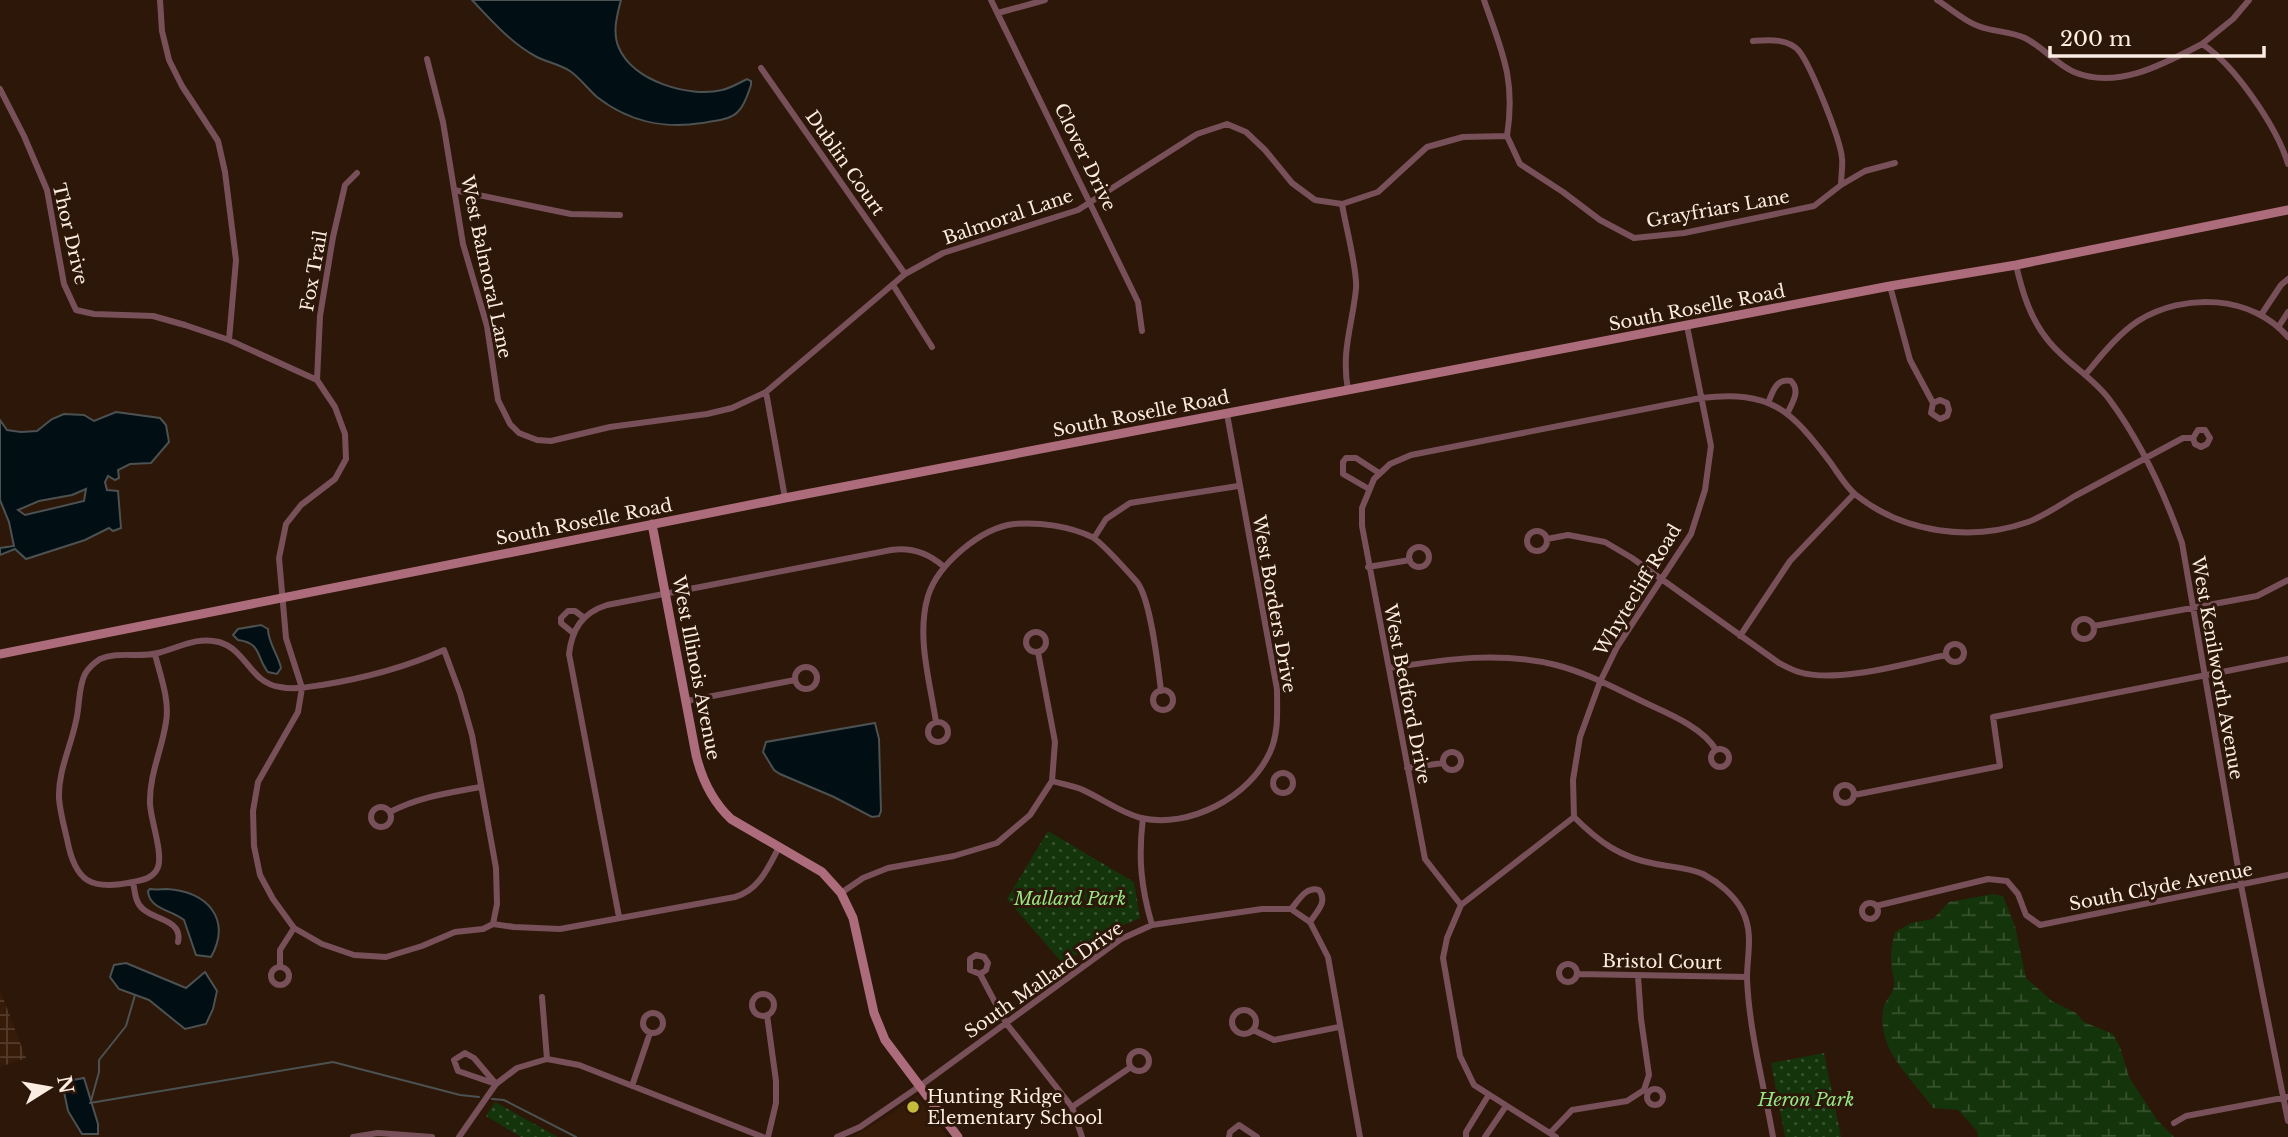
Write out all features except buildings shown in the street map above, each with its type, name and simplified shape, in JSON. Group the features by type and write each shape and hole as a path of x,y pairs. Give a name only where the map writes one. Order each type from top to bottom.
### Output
{"main road":[{"name":"South Roselle Road","path":"0,654 652,524 1890,286 2016,265 2288,210"},
{"name":"West Illinois Avenue","path":"652,524 700,775 722,811 740,826 822,872 841,893 853,918 874,1013 885,1040 958,1137"}],"street":[{"path":"160,0 162,31 169,60 182,86 218,141 225,172 236,260 229,340 317,380 335,407 345,433 345,459 335,479 301,505 286,523 279,558 286,638 302,688 298,712 258,782 253,811 254,846 260,875 272,899 294,928 322,944 354,955 386,957 455,932 483,929 493,924 514,928 560,929 744,894 762,880 779,847"},
{"name":"Clover Drive","path":"991,0 1138,302 1142,331"},
{"path":"998,12 1045,0"},
{"path":"1348,390 1344,368 1356,286 1342,204 1378,192 1427,147 1463,136 1507,136 1511,100 1507,65 1484,0"},
{"path":"1937,0 1978,26 2026,38 2053,60 2075,72 2099,79 2136,74 2174,59 2202,44 2233,19 2249,0"},
{"path":"1753,41 1777,40 1798,50 1825,103 1833,128 1842,157 1841,185"},
{"path":"2202,44 2215,52 2259,107 2281,144 2288,164"},
{"name":"West Balmoral Lane","path":"427,60 443,122 463,244 487,326 498,400 510,424 519,433"},
{"name":"Dublin Court","path":"761,68 905,274"},
{"name":"Thor Drive","path":"0,89 47,190 64,284 76,310 94,314 153,316 229,340"},
{"name":"Balmoral Lane","path":"519,433 537,440 551,441 610,427 687,419 732,408 766,392 905,274 943,253 1078,210 1197,134 1227,124 1246,132 1292,183 1315,200 1342,204"},
{"name":"Grayfriars Lane","path":"1507,136 1520,164 1600,220 1634,237 1684,233 1814,205 1865,171 1895,163"},
{"name":"Fox Trail","path":"317,380 320,316 333,237 345,185 357,173"},
{"path":"454,190 571,214 620,215"},
{"name":"West Kenilworth Avenue","path":"2016,265 2024,298 2046,339 2108,398 2166,498 2182,543 2241,885 2286,1097 2288,1121"},
{"path":"2261,315 2288,279"},
{"path":"893,285 932,347"},
{"path":"1890,286 1910,360 1934,403"},
{"path":"2085,375 2116,339 2140,320 2169,309 2199,303 2226,302 2261,315 2278,326 2288,337"},
{"path":"2278,326 2288,312"},
{"name":"Whytecliff Road","path":"1574,817 1573,780 1580,737 1600,682 1617,647 1691,534 1705,490 1711,446 1687,326"},
{"path":"1769,403 1778,383 1782,380 1791,381 1795,385 1796,394 1787,414"},
{"path":"766,392 786,498"},
{"path":"1369,489 1343,474 1343,462 1346,458 1356,458 1376,476 1390,464 1411,455 1731,394 1769,403 1787,414 1806,431 1854,494 1888,516 1942,532 1984,531 2029,522 2183,438 2193,438"},
{"name":"West Borders Drive","path":"1052,781 1082,789 1112,808 1143,818 1175,818 1212,810 1241,793 1270,752 1277,725 1277,689 1227,414"},
{"name":"West Bedford Drive","path":"1376,476 1369,489 1361,517 1406,768 1425,859 1461,905"},
{"path":"1094,538 1106,519 1130,503 1238,486"},
{"path":"1740,636 1790,561 1854,494"},
{"path":"936,722 922,633 928,595 943,566 975,540 1012,524 1058,525 1094,538 1139,584 1151,624 1161,691"},
{"path":"1547,539 1568,535 1605,542 1632,558 1779,663 1799,673 1851,674 1946,655"},
{"path":"619,917 569,654 575,630 583,617 597,608 665,592 899,549 928,554 943,566"},
{"path":"1368,567 1410,560"},
{"path":"2094,626 2257,596 2288,580"},
{"path":"575,630 561,623 561,618 568,611 575,611 583,617"},
{"path":"155,654 167,707 167,720 155,760 150,792 151,817 159,863 154,874 148,879 133,882 102,886 92,884 78,874 69,855 60,788 77,720 82,684 91,666 107,657 155,654 188,642 208,640 220,642 240,653 261,681 281,687 302,688 373,676 412,664 444,650 472,735 496,868 497,904 493,924"},
{"path":"841,893 863,878 888,868 954,856 998,843 1030,815 1052,781 1055,742 1038,652"},
{"path":"1390,668 1459,657 1517,658 1558,666 1669,713 1711,740 1716,750"},
{"path":"1854,795 2000,766 1993,718 2288,659"},
{"path":"687,701 795,680"},
{"path":"1406,768 1443,763"},
{"path":"1259,769 1275,778"},
{"path":"390,812 408,802 480,787"},
{"path":"1638,976 1649,1075 1645,1091 1626,1101 1572,1110 1554,1135 1474,1085 1460,1056 1443,958 1447,938 1461,905 1574,817 1598,841 1626,855 1652,864 1702,873 1726,889 1742,909 1749,928 1747,977 1753,1027 1773,1137"},
{"path":"1143,818 1139,849 1142,889 1152,925"},
{"name":"South Clyde Avenue","path":"1876,906 1988,879 2007,881 2018,894 2026,915 2040,925 2288,875"},
{"path":"133,882 139,905 176,928 179,933 178,942"},
{"path":"1310,922 1323,903 1323,895 1320,890 1314,888 1307,891 1291,909 1310,922 1328,957 1360,1137"},
{"name":"South Mallard Drive","path":"837,1137 860,1127 920,1086 1121,939 1152,925 1262,909 1291,909"},
{"path":"280,967 280,950 294,928"},
{"path":"980,974 1006,1023 1072,1107 1082,1137"},
{"name":"Bristol Court","path":"1577,974 1747,977"},
{"path":"542,997 547,1059"},
{"path":"459,1137 496,1084 517,1068 547,1059 579,1065 766,1137 776,1103 776,1081 767,1015"},
{"path":"1253,1030 1274,1040 1339,1027"},
{"path":"632,1086 650,1033"},
{"path":"465,1053 474,1058 496,1084 458,1071 454,1060 465,1053"},
{"path":"1072,1107 1131,1067"},
{"path":"1466,1137 1466,1132 1488,1096"},
{"path":"2174,1122 2186,1116 2286,1097"},
{"path":"1485,1137 1506,1106"},
{"path":"1229,1137 1230,1132 1239,1125 1257,1137"},
{"path":"353,1137 388,1133 432,1137"}],"shaded area":[{"path":"472,0 621,0 616,24 617,42 626,60 636,70 663,84 694,91 722,90 747,79 751,81 751,85 739,110 722,120 688,125 647,122 609,106 570,71 535,56 517,44"},
{"path":"116,412 160,418 166,425 169,442 151,463 130,464 118,470 119,478 115,480 108,476 105,482 107,490 118,491 121,528 113,531 109,528 85,540 26,559 15,549 0,555 0,548 14,546 9,522 0,500 0,420 7,430 21,432 37,431 52,419 64,414 84,415 94,421","holes":["86,489 84,501 25,515 18,510 39,501 72,495"]},
{"path":"261,625 268,629 280,663 281,668 277,674 268,672 255,647 233,635 238,629"},
{"path":"875,723 879,739 879,816 872,817 780,774 774,770 763,752 766,742"},
{"path":"148,891 181,891 204,901 217,919 219,931 211,957 196,955 184,920 152,902"},
{"path":"126,963 186,988 205,972 217,991 206,1024 185,1029 149,1000 119,989 110,977 114,965"},
{"path":"0,990 26,1058 0,1067"},
{"path":"84,1078 98,1124 98,1134 82,1134 68,1111 62,1082"},
{"name":"Hunting Ridge Elementary School","path":"917,1096 948,1137 852,1137 886,1117"}],"green space":[{"name":"Mallard Park","path":"1048,831 1134,882 1140,918 1102,934 1064,965 1007,899"},
{"path":"1993,894 2003,896 2015,926 2026,978 2052,1001 2076,1013 2084,1022 2113,1034 2129,1077 2157,1120 2174,1137 1978,1137 1977,1131 1958,1110 1933,1108 1906,1075 1885,1038 1883,1025 1884,1006 1894,986 1891,956 1895,932 1911,923 1933,919 1949,902"},
{"name":"Heron Park","path":"1824,1053 1841,1137 1785,1137 1771,1063"},
{"path":"495,1102 558,1137 521,1137 486,1116"}],"waterway":[{"path":"91,1101 99,1072 99,1060 126,1026 135,995"},
{"path":"90,1103 333,1062 460,1095 479,1097"},
{"path":"492,1099 504,1100 576,1137"}],"place":[{"name":"Hunting Ridge Elementary School","path":"913,1107"}]}
